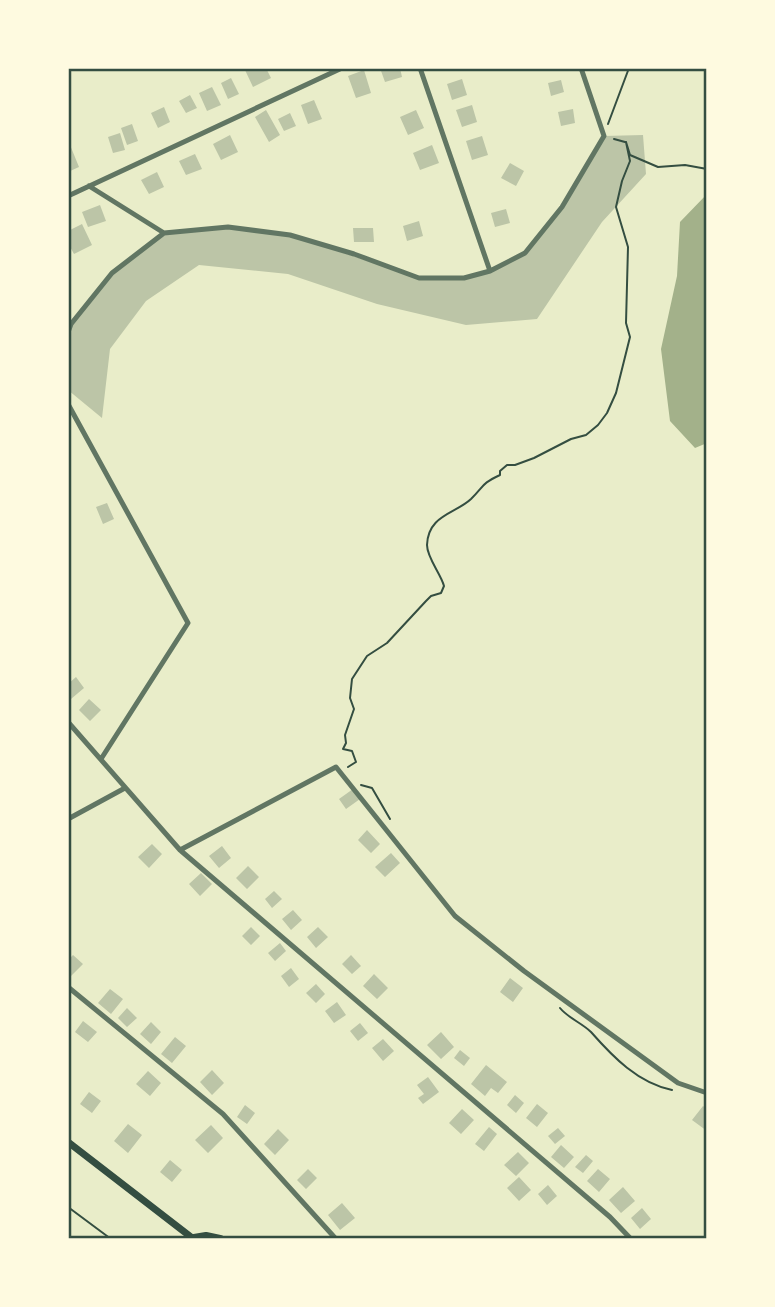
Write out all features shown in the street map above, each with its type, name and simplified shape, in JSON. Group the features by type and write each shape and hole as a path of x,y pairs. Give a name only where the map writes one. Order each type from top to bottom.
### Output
{"main road":[{"path":"68,1142 189,1238 206,1236 220,1239"}],"street":[{"path":"68,196 342,68"},
{"path":"420,68 490,271"},
{"path":"68,332 71,324 112,272 164,233 228,228 290,235 354,254 419,278 464,278 490,271 525,253 562,207 604,136 581,68"},
{"path":"89,186 164,233"},
{"path":"68,404 188,622 101,759"},
{"path":"68,722 180,850 610,1217 631,1239"},
{"path":"180,850 336,767 454,916 524,971 678,1083 707,1093"},
{"path":"68,819 125,788"},
{"path":"68,987 223,1114 336,1239"}],"path":[{"path":"626,142 604,136 629,68"},
{"path":"626,142 631,155 647,164 658,167 685,165 707,169"},
{"path":"352,775 348,767 356,762 352,751 343,749 354,709 350,698 352,679 367,656 387,643 431,596 441,593 444,586 441,576 427,548 429,534 433,528 443,514 470,500 483,483 500,475 500,471 507,465 525,461 571,439 586,435 607,413 616,393 630,337 626,323 628,247 616,207 630,161 626,142"},
{"path":"356,783 372,788 394,827"},
{"path":"555,1003 564,1013 590,1031 628,1069 659,1086 677,1090"},
{"path":"68,1207 111,1239"}],"shaded area":[{"path":"707,194 707,443 695,448 670,421 661,349 677,276 680,222"}],"building":[{"path":"266,68 271,78 253,87 245,70"},
{"path":"380,68 400,68 402,77 385,82"},
{"path":"364,70 371,93 356,98 348,76"},
{"path":"231,78 239,94 228,99 221,83"},
{"path":"462,79 467,95 452,100 447,84"},
{"path":"561,80 564,92 551,96 548,83"},
{"path":"212,87 221,105 207,111 199,93"},
{"path":"190,95 197,108 186,113 179,101"},
{"path":"314,100 322,119 308,124 301,105"},
{"path":"472,105 477,122 462,127 456,110"},
{"path":"164,107 170,122 158,128 151,113"},
{"path":"573,109 575,123 561,126 558,112"},
{"path":"266,110 280,135 269,142 255,117"},
{"path":"416,110 424,128 408,135 400,117"},
{"path":"290,113 296,126 284,131 278,119"},
{"path":"132,124 138,141 127,145 121,128"},
{"path":"120,133 125,150 113,153 108,137"},
{"path":"230,135 238,152 221,160 213,144"},
{"path":"643,135 646,174 602,222 537,319 466,325 377,304 288,274 199,265 146,301 110,349 102,418 68,390 68,332 71,324 112,273 164,233 228,227 290,235 419,278 464,278 490,271 525,253 562,207 604,136"},
{"path":"482,136 488,155 472,160 466,141"},
{"path":"68,140 79,167 68,172"},
{"path":"432,145 439,163 420,170 413,153"},
{"path":"195,154 202,169 186,175 179,161"},
{"path":"510,163 524,171 516,186 501,178"},
{"path":"157,172 164,187 149,194 141,180"},
{"path":"100,205 106,221 88,227 82,212"},
{"path":"506,209 510,223 495,227 491,213"},
{"path":"419,221 423,236 407,241 403,226"},
{"path":"82,224 92,245 74,254 68,243 68,231"},
{"path":"353,228 373,228 374,242 354,242"},
{"path":"107,503 114,519 103,524 96,507"},
{"path":"76,677 84,688 71,699 68,696 68,684"},
{"path":"89,699 101,710 90,721 79,710"},
{"path":"353,789 360,799 346,809 339,799"},
{"path":"367,830 380,844 371,853 358,840"},
{"path":"152,844 162,854 149,868 138,857"},
{"path":"222,846 231,858 219,868 209,856"},
{"path":"391,853 400,863 385,877 375,867"},
{"path":"248,866 259,877 247,889 236,878"},
{"path":"201,873 212,884 200,896 189,884"},
{"path":"274,891 282,899 272,908 265,899"},
{"path":"293,910 302,920 291,930 282,919"},
{"path":"251,927 260,936 251,945 242,936"},
{"path":"318,927 328,937 316,948 307,937"},
{"path":"280,943 286,951 275,961 268,953"},
{"path":"73,955 83,964 71,976 68,974 68,960"},
{"path":"351,955 361,966 352,974 342,964"},
{"path":"291,968 299,979 289,987 281,976"},
{"path":"374,974 388,988 377,999 363,986"},
{"path":"510,978 523,988 513,1002 500,992"},
{"path":"316,984 325,994 316,1003 306,993"},
{"path":"110,989 123,999 111,1014 98,1003"},
{"path":"337,1002 346,1015 334,1023 325,1011"},
{"path":"127,1008 137,1018 127,1027 118,1018"},
{"path":"83,1021 97,1032 88,1042 75,1032"},
{"path":"151,1022 161,1032 151,1044 140,1034"},
{"path":"360,1023 368,1033 358,1041 350,1031"},
{"path":"441,1032 454,1047 441,1059 427,1045"},
{"path":"175,1037 186,1046 172,1063 161,1054"},
{"path":"383,1039 394,1051 383,1061 372,1048"},
{"path":"460,1050 470,1058 464,1066 454,1058"},
{"path":"486,1065 507,1082 498,1093 491,1088 485,1096 471,1084"},
{"path":"212,1070 224,1083 212,1095 200,1082"},
{"path":"148,1071 161,1083 150,1096 136,1084"},
{"path":"428,1077 439,1092 423,1104 418,1098 424,1094 417,1085"},
{"path":"89,1092 101,1101 92,1113 80,1104"},
{"path":"515,1095 524,1103 516,1113 507,1105"},
{"path":"537,1104 548,1113 537,1127 526,1118"},
{"path":"245,1105 255,1113 247,1124 237,1117"},
{"path":"703,1106 707,1109 707,1131 692,1120"},
{"path":"462,1109 474,1120 461,1134 449,1123"},
{"path":"128,1124 142,1135 128,1153 114,1141"},
{"path":"211,1125 223,1138 208,1153 195,1140"},
{"path":"489,1127 497,1134 484,1151 475,1144"},
{"path":"558,1128 565,1136 555,1144 548,1136"},
{"path":"278,1129 289,1140 275,1155 264,1144"},
{"path":"561,1145 574,1157 564,1168 551,1157"},
{"path":"518,1152 529,1163 516,1176 504,1165"},
{"path":"586,1155 593,1161 583,1173 575,1167"},
{"path":"170,1160 182,1170 172,1182 160,1172"},
{"path":"308,1169 317,1178 306,1189 297,1180"},
{"path":"598,1169 610,1179 599,1192 587,1181"},
{"path":"519,1177 531,1190 519,1201 507,1188"},
{"path":"548,1185 557,1196 547,1205 538,1194"},
{"path":"623,1187 635,1201 621,1213 609,1200"},
{"path":"342,1203 355,1218 340,1230 328,1215"},
{"path":"642,1208 651,1219 640,1229 631,1218"}]}
